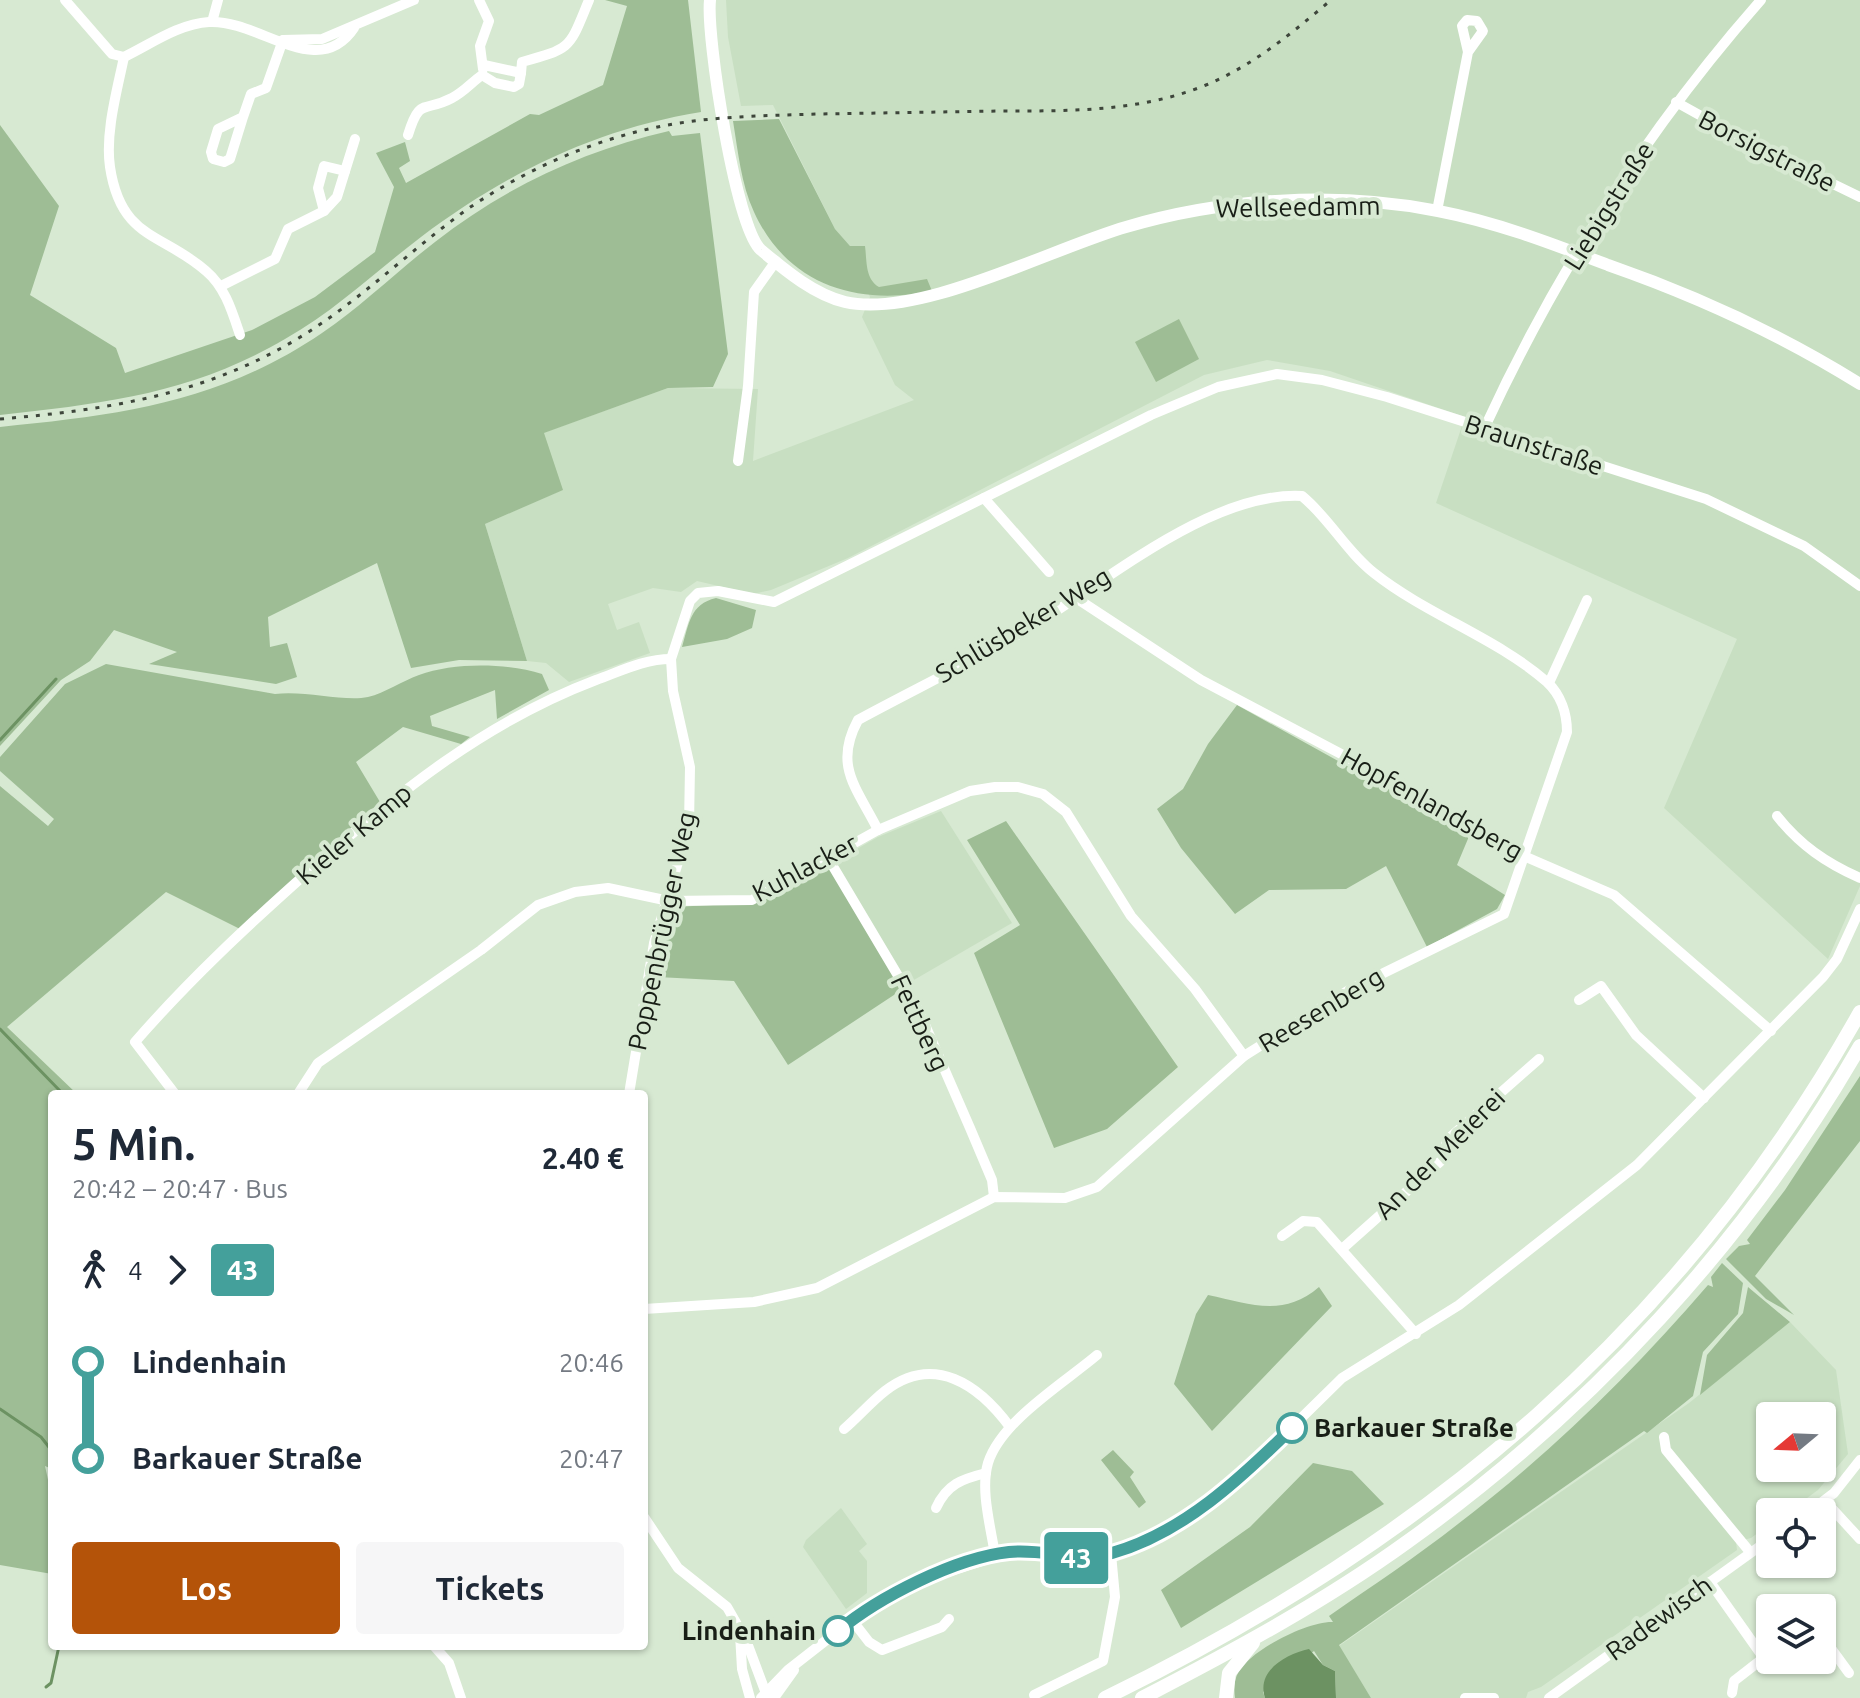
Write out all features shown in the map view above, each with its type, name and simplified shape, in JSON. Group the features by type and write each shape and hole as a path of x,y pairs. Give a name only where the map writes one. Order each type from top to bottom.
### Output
{"highway":[{"path":"1105,1698 1253,1621 1322,1579 1439,1499 1549,1406 1612,1346 1707,1239 1792,1125 1860,1012"},
{"path":"1142,1698 1261,1634 1345,1584 1438,1519 1531,1444 1618,1362 1674,1301 1749,1210 1812,1124 1860,1046"},
{"path":"1226,1698 1227,1679 1233,1666 1261,1634"}],"main road":[{"name":"Wellseedamm","path":"708,3 733,175 746,217 772,257 800,280 833,298 861,304 898,304 936,295 1097,236 1190,211 1250,203 1336,201 1437,211 1577,253 1726,311 1815,356 1860,384"}],"street":[{"path":"65,0 112,54 124,57 188,24 212,22 237,24 283,40 300,51 323,51 345,41 354,28 394,4 414,0"},
{"path":"212,22 218,0"},
{"path":"479,0 489,21 480,46 483,70 495,83 514,87 519,84 522,62 563,50 572,41 589,0"},
{"name":"Liebigstraße","path":"1484,429 1577,253 1676,102 1761,0"},
{"path":"243,117 251,94 266,88 283,40"},
{"path":"1437,211 1468,52"},
{"path":"124,57 110,164 115,189 128,215 150,237 206,271 221,286 240,335"},
{"path":"408,135 415,113 428,104 447,101 461,94 483,70"},
{"name":"Borsigstraße","path":"1676,102 1757,147 1860,197"},
{"path":"221,286 275,259 288,229 324,211 337,197 355,139"},
{"path":"324,211 318,188 324,166 345,171"},
{"path":"738,461 748,386 753,297 772,257"},
{"name":"Braunstraße","path":"707,591 774,602 1190,398 1247,378 1277,374 1322,380 1718,504 1804,546 1860,586"},
{"name":"Schlüsbeker Weg","path":"878,830 846,765 846,741 858,720 979,656 1178,532 1250,505 1302,496 1338,539 1380,578 1549,683"},
{"path":"984,498 1049,572"},
{"name":"Poppenbrügger Weg","path":"630,1090 649,965 689,825 691,805 690,767 673,691 671,659 690,601 698,593 707,591"},
{"name":"Hopfenlandsberg","path":"1076,598 1201,680 1398,784 1524,856 1614,895 1771,1031"},
{"path":"1549,683 1587,600"},
{"name":"Kieler Kamp","path":"172,1090 135,1042 216,953 360,826 446,758 516,715 646,661 671,659"},
{"name":"Reesenberg","path":"648,1309 754,1302 817,1288 994,1197 1065,1198 1097,1187 1244,1056 1349,990 1504,914 1567,732 1567,718 1549,683"},
{"name":"Kuhlacker","path":"301,1090 318,1063 474,955 538,905 575,892 608,888 669,901 752,900 878,830 970,791 1018,787 1043,794 1066,812 1131,916 1195,989 1244,1056"},
{"path":"1777,816 1819,858 1860,878"},
{"name":"Fettberg","path":"828,858 919,1011 992,1180 994,1197"},
{"path":"648,1523 678,1568 721,1599 739,1628 767,1696 798,1665 852,1620 904,1586 995,1555 1042,1553 1080,1558 1111,1554 1161,1532 1231,1487 1342,1378 1416,1334 1554,1233 1637,1165 1771,1031 1837,959 1860,909"},
{"path":"1579,1000 1601,986 1636,1035 1704,1098"},
{"name":"An der Meierei","path":"1342,1249 1442,1160 1447,1140 1539,1059"},
{"path":"1282,1236 1303,1221 1317,1222 1416,1334"},
{"path":"995,1555 986,1473 996,1446 1010,1427 1097,1355"},
{"path":"844,1429 901,1381 940,1373 974,1387 1010,1427"},
{"path":"1664,1437 1666,1450 1750,1552"},
{"path":"1828,1498 1860,1460"},
{"path":"936,1508 945,1489 963,1478 986,1473"},
{"path":"1836,1513 1860,1539"},
{"name":"Radewisch","path":"1549,1698 1756,1548"},
{"path":"1034,1695 1103,1661 1115,1597 1111,1554"},
{"path":"1710,1582 1756,1642"},
{"path":"852,1620 869,1642 882,1650 942,1627 949,1619"},
{"path":"739,1628 742,1669 750,1698"},
{"path":"438,1650 449,1663 461,1698"},
{"path":"1836,1655 1849,1673"},
{"path":"1732,1693 1734,1681 1756,1663"},
{"path":"1465,1698 1494,1698"}],"shaded area":[{"path":"605,0 688,0 701,112 589,142 519,174 453,214 321,316 250,358 181,384 147,393 0,415 0,125 59,206 30,295 116,348 125,373 252,330 315,297 375,252 394,187 376,153 405,142 410,161 399,168 406,183 530,114 539,115 603,85 627,6"},
{"path":"726,0 1860,0 1860,886 1828,959 1664,808 1737,639 1436,503 1465,417 1330,371 1267,360 1204,375 848,558 771,590 753,594 697,581 681,592 653,588 608,604 617,630 639,622 650,653 569,682 546,663 527,661 485,524 562,490 543,433 668,388 758,389 753,461 914,400 895,385 862,317 870,297 850,246 835,229 773,105 741,106 728,37"},
{"path":"779,119 835,229 850,246 865,246 874,284 879,287 927,279 932,291 904,295 852,292 828,285 786,258 768,237 754,212 740,167 733,121"},
{"path":"669,131 672,136 700,133 728,354 713,387 668,388 544,433 563,490 485,524 527,661 459,660 411,668 377,563 268,617 270,647 287,643 297,677 276,684 149,664 177,652 114,630 90,661 61,680 0,746 0,427 86,417 167,402 245,376 284,357 322,333 435,242 489,204 576,160"},
{"path":"1179,319 1199,359 1156,382 1135,342"},
{"path":"716,598 756,610 752,628 727,639 682,647 696,610"},
{"path":"106,664 275,694 358,698 374,695 433,671 464,666 497,666 542,674 549,690 497,719 495,690 430,716 432,726 470,737 461,744 403,727 356,762 380,802 240,929 166,892 7,1027 73,1090 48,1090 48,1467 45,1466 48,1480 48,1573 0,1565 0,786 48,826 54,819 0,771 0,757 65,684"},
{"path":"1237,705 1470,834 1457,865 1505,895 1497,909 1427,947 1386,866 1346,889 1269,890 1235,914 1181,848 1157,809 1183,789 1208,744"},
{"path":"941,811 1012,923 907,984 834,862 878,837"},
{"path":"1006,821 1178,1067 1107,1129 1054,1148 974,953 1020,925 967,840"},
{"path":"827,864 903,989 788,1065 734,981 658,977 673,907 753,903"},
{"path":"1860,1076 1860,1141 1755,1276 1794,1315 1766,1299 1726,1259 1739,1246 1750,1244 1747,1240 1785,1190"},
{"path":"1722,1263 1743,1283 1738,1314 1703,1352 1693,1396 1647,1433 1644,1431 1339,1645 1371,1698 1336,1698 1335,1671 1323,1665 1314,1651 1263,1692 1265,1698 1235,1698 1237,1676 1254,1655 1281,1638 1309,1626 1333,1622 1329,1616 1442,1536 1525,1470 1620,1381 1708,1285 1713,1287 1711,1277"},
{"path":"1319,1287 1332,1306 1212,1431 1174,1384 1196,1314 1208,1295 1252,1305 1279,1306 1306,1297"},
{"path":"1748,1287 1790,1322 1700,1395 1707,1355 1743,1313"},
{"path":"1790,1322 1836,1370 1848,1454 1836,1468 1836,1402 1756,1402 1756,1482 1825,1482 1818,1490 1807,1498 1756,1498 1756,1534 1736,1542 1737,1550 1541,1687 1528,1692 1526,1698 1371,1698 1339,1646 1689,1403"},
{"path":"1113,1450 1134,1472 1130,1477 1146,1502 1139,1508 1101,1460"},
{"path":"1313,1463 1352,1471 1384,1504 1181,1628 1161,1590 1250,1527"},
{"path":"841,1508 867,1544 859,1551 867,1561 867,1593 846,1609 803,1547 806,1540"},
{"path":"1309,1649 1323,1665 1335,1671 1336,1698 1265,1698 1265,1679 1275,1665"}],"waterway":[{"path":"0,740 56,679"},
{"path":"0,1029 59,1090"},
{"path":"0,1409 41,1437 48,1446"},
{"path":"46,1687 51,1683 58,1650"}],"railway":[{"path":"0,419 78,411 153,397 190,387 262,358 342,309 447,224 489,195 551,162 617,137 684,122 729,118 1079,110 1130,105 1181,94 1224,77 1287,36 1331,0"}],"bus line":[{"name":"43","path":"838,1631 904,1586 995,1555 1010,1552 1088,1557 1111,1554 1136,1545 1231,1487 1292,1428"}],"place":[{"name":"Barkauer Straße","path":"1292,1428"},
{"name":"Lindenhain","path":"838,1631"}]}
